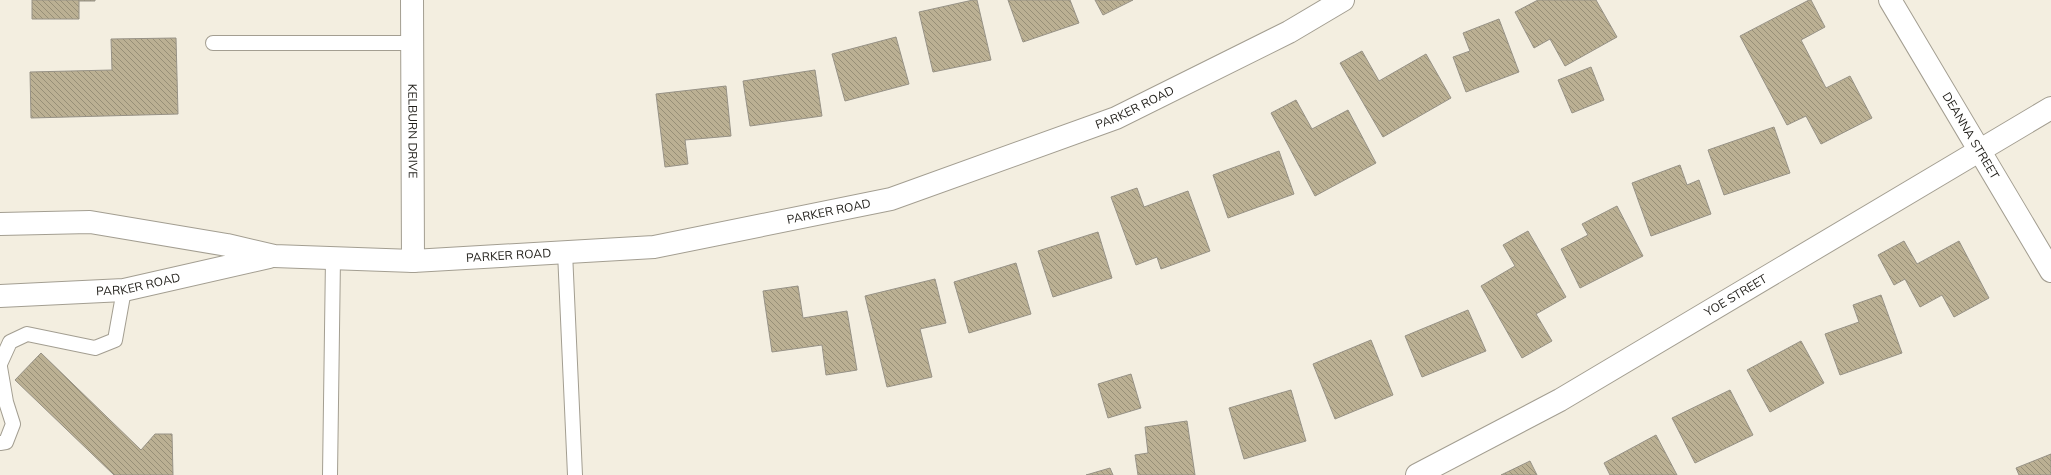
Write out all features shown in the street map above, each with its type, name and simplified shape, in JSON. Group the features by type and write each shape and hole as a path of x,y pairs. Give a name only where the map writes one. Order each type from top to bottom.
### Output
{"street":[{"name":"KELBURN DRIVE","path":"412,0 413,261"},
{"name":"PARKER ROAD","path":"0,224 90,222 227,245 274,256 413,261 654,247 890,199 1116,118 1289,32 1343,0"},
{"name":"DEANNA STREET","path":"1890,0 2051,272"},
{"name":"YOE STREET","path":"1417,475 1560,400 2051,108"},
{"name":"PARKER ROAD","path":"0,296 124,290 274,256"}],"lane":[{"path":"213,43 412,43"},
{"path":"565,252 575,475"},
{"path":"330,475 333,258"},
{"path":"0,443 6,442 13,424 6,402 0,365 10,342 28,334 95,348 114,340 124,290"}],"building":[{"path":"32,0 95,1 79,1 79,19 32,19"},
{"path":"977,0 991,60 933,72 919,12"},
{"path":"1008,0 1070,0 1079,23 1023,42"},
{"path":"1095,0 1133,0 1103,15"},
{"path":"1538,0 1596,0 1617,37 1565,66 1550,39 1534,48 1515,12"},
{"path":"1811,0 1825,27 1801,40 1826,88 1850,76 1872,118 1821,144 1806,116 1787,125 1740,36"},
{"path":"1499,19 1519,72 1466,92 1453,57 1470,51 1463,33"},
{"path":"896,37 909,84 845,101 832,54"},
{"path":"176,38 178,114 31,118 30,72 112,70 111,39"},
{"path":"1362,51 1379,81 1426,54 1451,98 1383,137 1340,63"},
{"path":"1591,67 1604,100 1572,113 1558,80"},
{"path":"815,70 822,116 750,126 743,81"},
{"path":"726,86 731,136 685,140 688,164 665,167 656,94"},
{"path":"1296,100 1312,129 1348,110 1376,163 1315,196 1271,113"},
{"path":"1774,127 1790,173 1724,195 1708,150"},
{"path":"1279,151 1294,194 1228,218 1213,175"},
{"path":"1680,165 1687,185 1699,180 1711,214 1651,236 1632,183"},
{"path":"1137,188 1144,207 1188,191 1210,251 1161,269 1157,257 1136,265 1111,197"},
{"path":"1617,206 1643,256 1580,288 1561,249 1588,235 1582,224"},
{"path":"1528,231 1566,297 1536,314 1552,341 1522,358 1481,286 1515,266 1503,245"},
{"path":"1098,232 1112,278 1053,297 1038,251"},
{"path":"1904,241 1917,264 1959,241 1989,298 1954,317 1942,295 1920,307 1905,279 1894,285 1878,255"},
{"path":"1016,263 1031,314 969,333 954,282"},
{"path":"935,279 946,323 920,329 932,377 887,387 865,296"},
{"path":"798,286 803,318 847,311 857,370 826,375 822,345 772,352 763,291"},
{"path":"1881,295 1902,353 1840,375 1825,334 1859,322 1853,305"},
{"path":"1468,310 1486,351 1422,377 1405,336"},
{"path":"1371,340 1393,395 1335,419 1313,364"},
{"path":"1801,341 1824,383 1770,412 1747,370"},
{"path":"41,353 141,450 155,434 172,434 173,475 114,475 15,380"},
{"path":"1131,374 1141,408 1108,418 1098,384"},
{"path":"1291,390 1306,441 1244,459 1229,408"},
{"path":"1730,390 1753,435 1695,463 1672,418"},
{"path":"1187,421 1195,475 1138,475 1135,455 1148,453 1145,427"},
{"path":"1656,435 1677,475 1610,475 1604,463"},
{"path":"2051,454 2051,475 2019,475 2016,468"},
{"path":"1530,461 1537,475 1501,475"},
{"path":"1110,468 1113,475 1086,475"}]}
